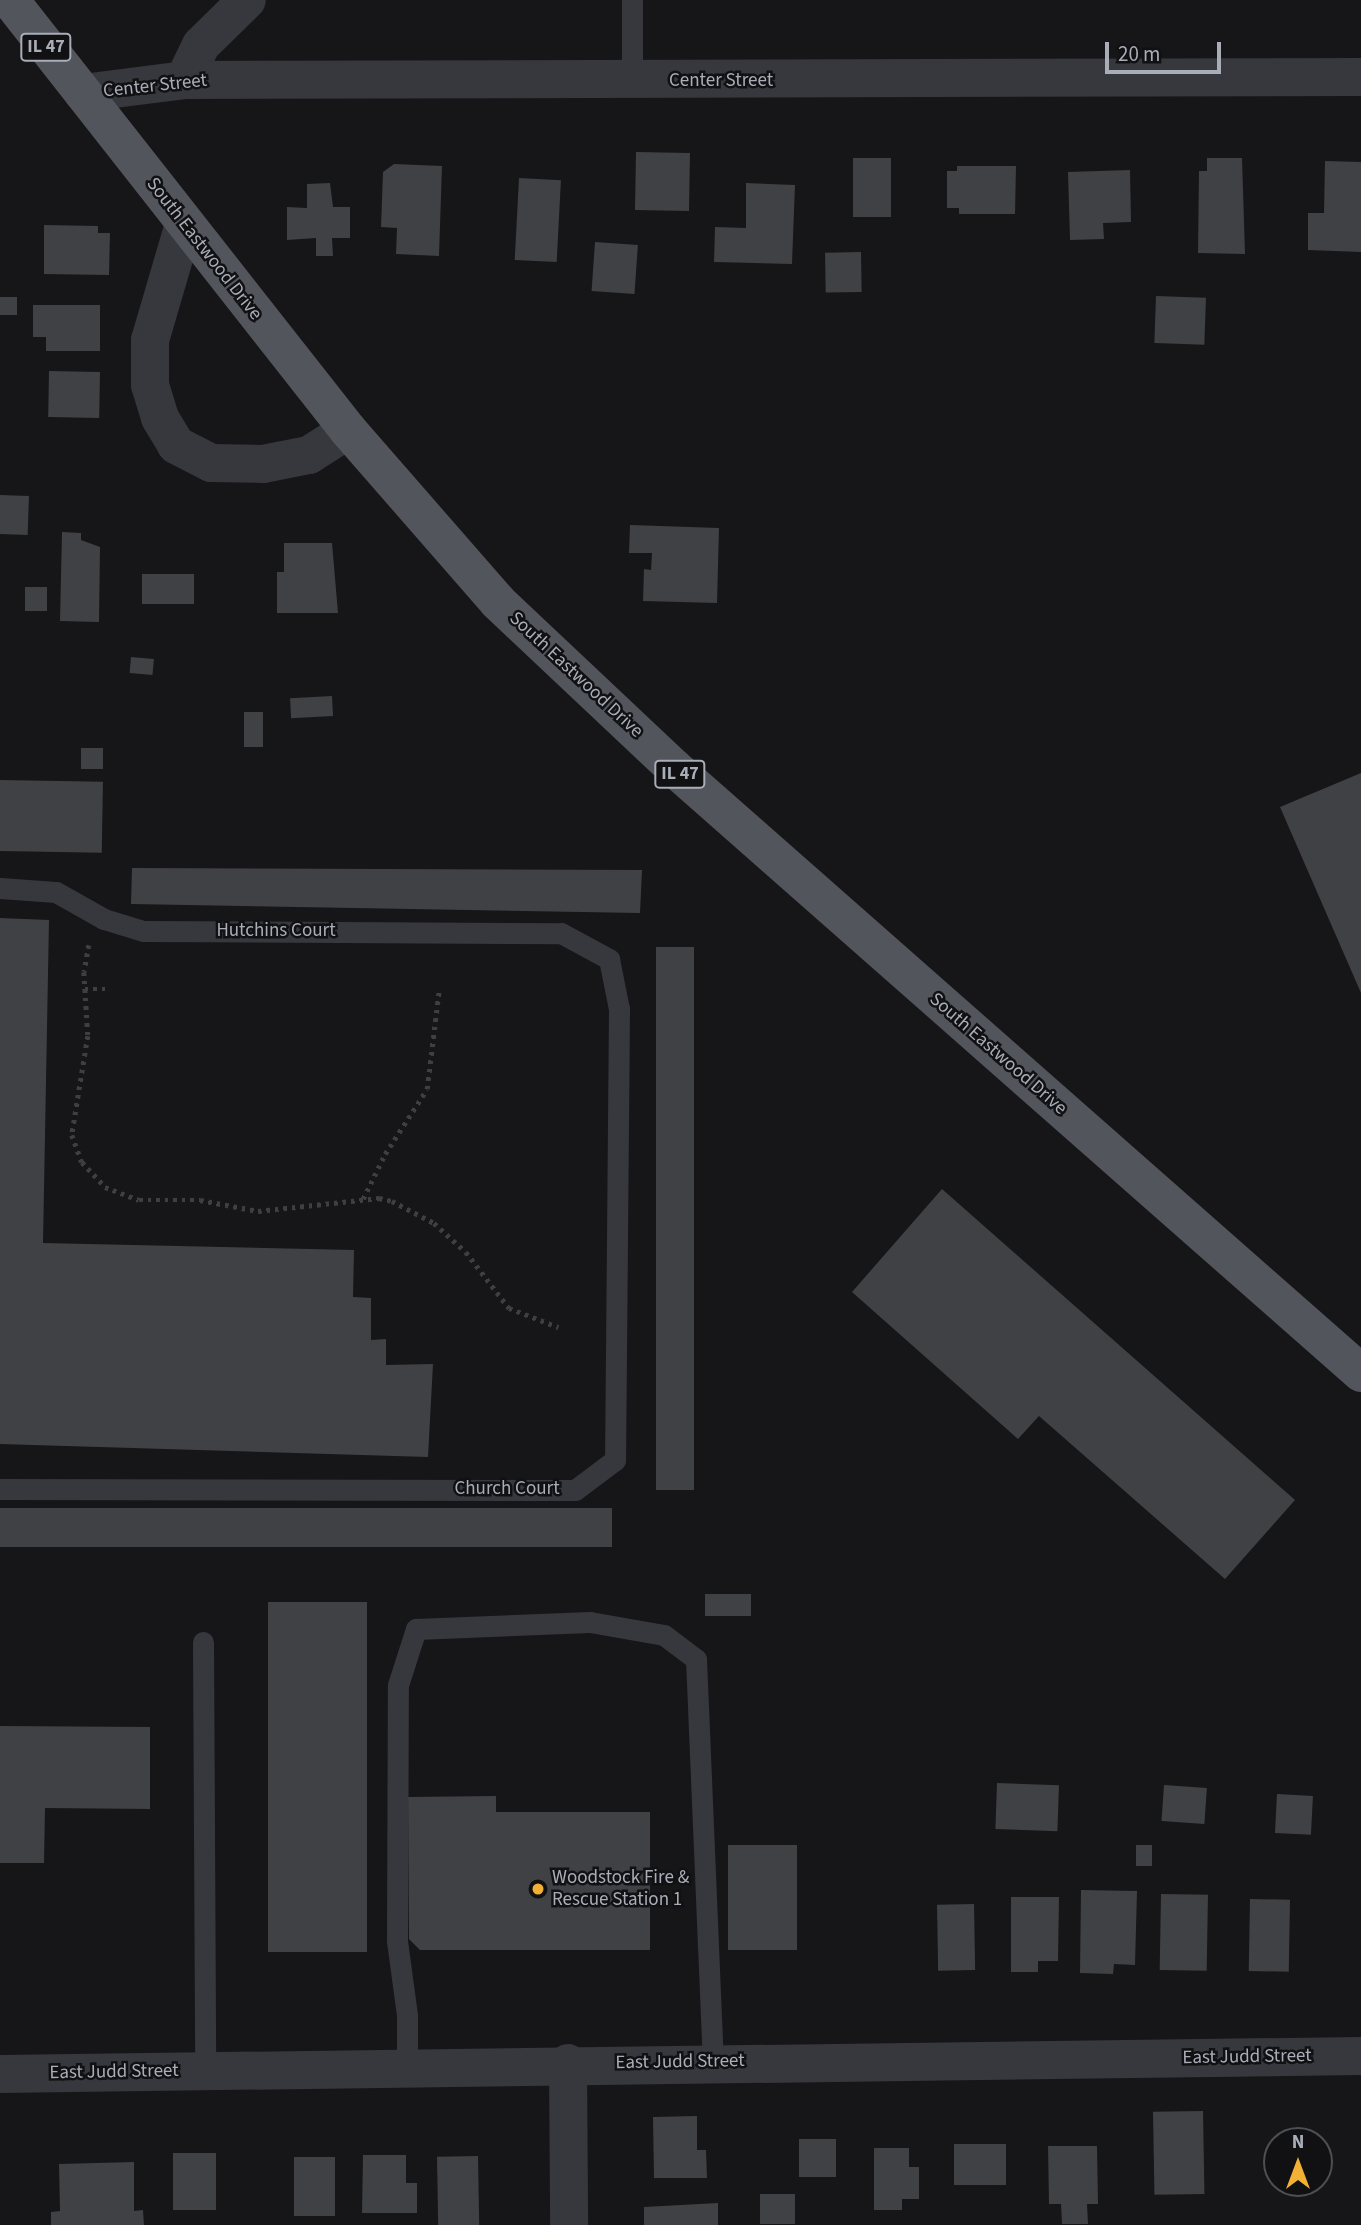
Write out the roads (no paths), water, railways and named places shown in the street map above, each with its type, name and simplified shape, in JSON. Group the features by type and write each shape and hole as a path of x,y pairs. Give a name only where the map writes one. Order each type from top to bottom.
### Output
{"main road":[{"name":"South Eastwood Drive","path":"10,0 348,430 498,602 663,758 1361,1373"}],"street":[{"path":"184,80 201,45 247,0"},
{"name":"Center Street","path":"83,93 184,80 632,81 1361,77"},
{"path":"184,224 150,340 150,385 160,418 176,445 211,463 263,464 309,455 348,430"},
{"name":"East Judd Street","path":"0,2074 568,2063 1361,2056"},
{"path":"568,2063 569,2225"}],"lane":[{"path":"632,0 632,81"},
{"name":"Hutchins Court","path":"0,888 56,892 104,919 144,931 561,933"},
{"name":"Church Court","path":"0,1489 575,1490 615,1460 620,1009 610,959 561,933"},
{"path":"407,2067 406,2003 397,1941 398,1685 416,1629 590,1622 664,1635 696,1659 713,2062"},
{"path":"203,1642 205,2070"}],"place":[{"name":"Woodstock Fire & Rescue Station 1","path":"538,1889"}]}
